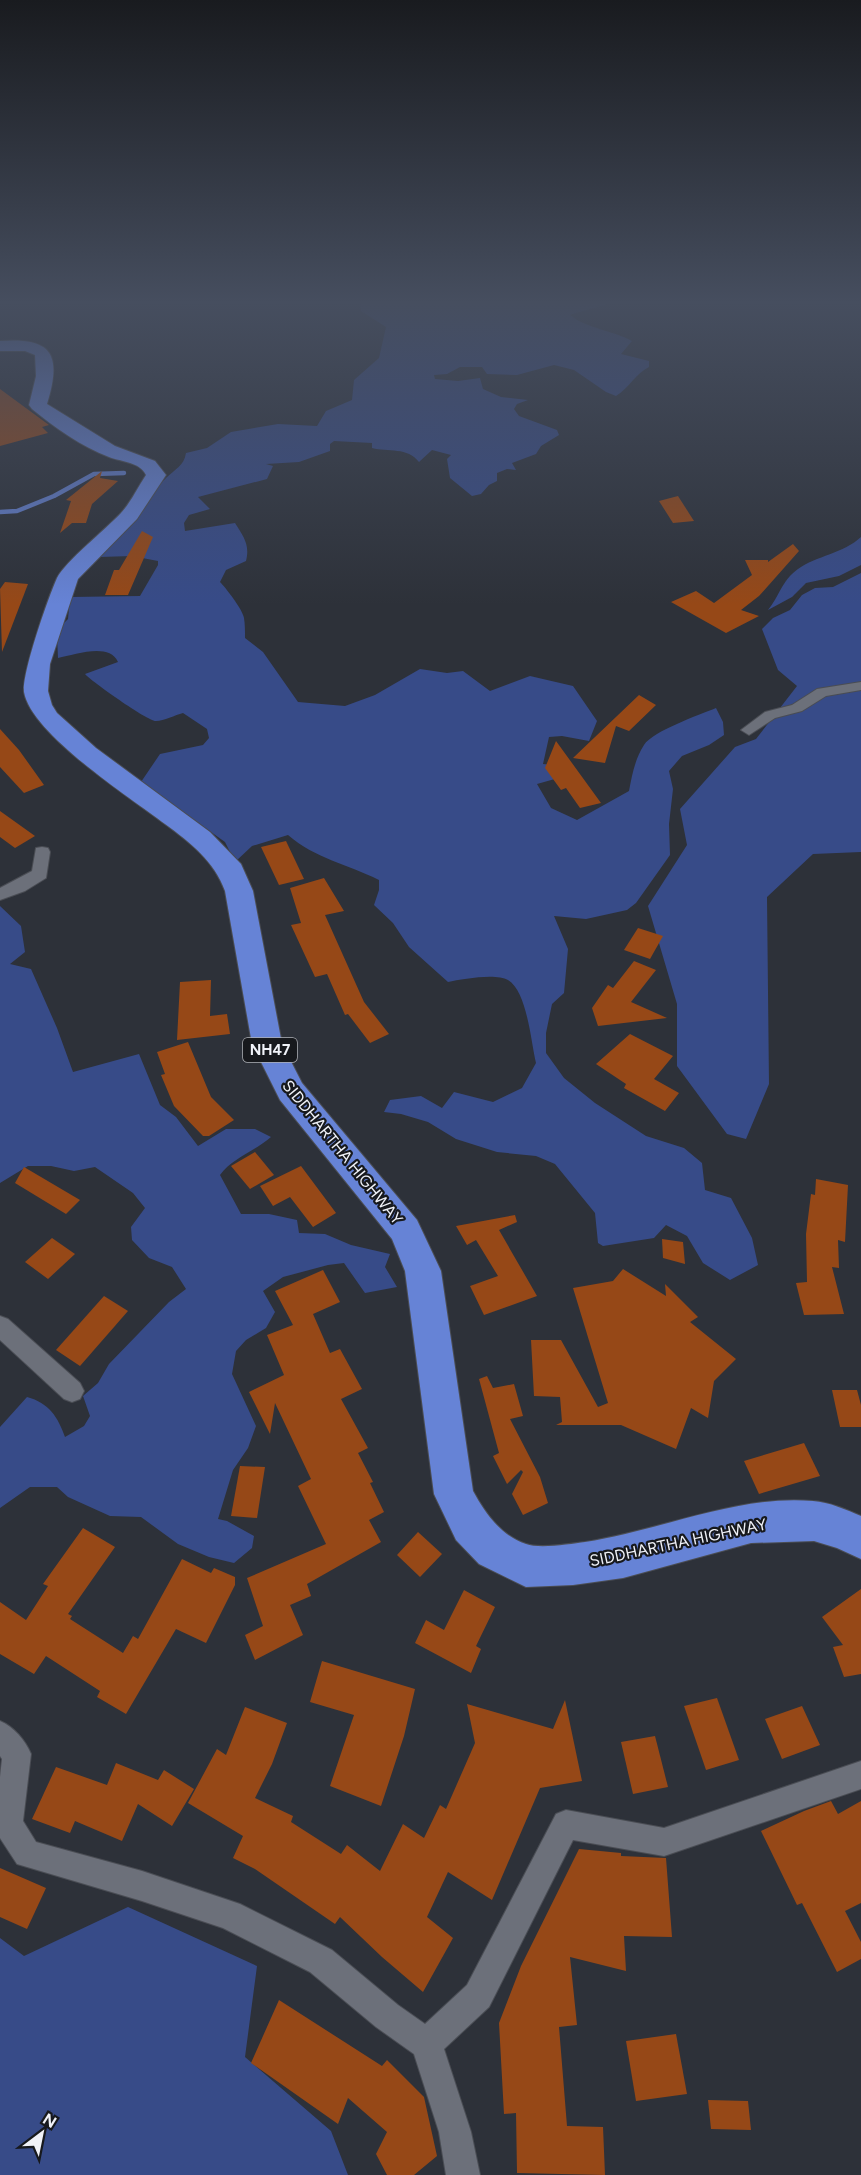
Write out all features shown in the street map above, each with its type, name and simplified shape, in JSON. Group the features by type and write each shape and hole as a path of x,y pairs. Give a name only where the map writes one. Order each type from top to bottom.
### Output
{"highway":[{"name":"SIDDHARTHA HIGHWAY","path":"39,402 38,405 48,414 111,452 146,463 156,475 130,515 68,577 39,664 36,691 40,705 49,718 87,753 201,838 231,870 240,891 267,1044 277,1066 291,1091 405,1230 423,1271 454,1494 470,1526 494,1550 526,1566 573,1564 622,1557 751,1523 814,1521 846,1530 861,1539"}],"street":[{"path":"749,730 770,715 797,708 822,692 861,686"},
{"path":"0,894 19,887 40,874 42,852"},
{"path":"0,1326 72,1391"},
{"path":"0,1735 17,1754 8,1824 27,1854 142,1886 229,1915 321,1961 387,2016 427,2044 454,2132 463,2175"},
{"path":"427,2044 478,1996 566,1824 664,1842 861,1775"}],"shaded area":[{"path":"348,402 524,402 517,404 514,409 519,416 557,430 559,435 541,446 536,454 512,463 516,470 507,469 497,473 497,481 489,485 481,494 472,496 450,478 447,459 451,455 432,450 419,462 404,452 372,448 372,443 334,441 330,444 330,451 299,462 266,464 273,466 267,479 198,497 210,509 189,515 184,523 185,531 235,523 247,546 246,561 226,570 220,582 243,614 245,638 263,652 298,702 345,706 375,695 420,669 447,673 463,671 490,691 530,676 573,686 597,721 589,741 562,736 549,737 543,764 563,766 569,775 537,784 551,808 577,820 629,791 638,756 644,745 657,734 716,708 723,722 724,735 709,745 682,756 669,771 673,789 669,824 670,855 636,903 627,910 586,919 554,916 568,949 564,993 552,1004 546,1033 546,1053 564,1078 595,1103 646,1136 684,1148 702,1163 705,1190 731,1198 752,1238 758,1265 730,1280 703,1263 687,1236 666,1225 654,1238 603,1246 598,1243 595,1213 555,1164 536,1156 497,1152 456,1139 428,1122 401,1114 384,1112 390,1100 421,1096 442,1108 454,1092 493,1102 522,1088 536,1063 524,1006 514,986 508,980 496,977 448,982 409,947 393,923 374,905 379,890 379,880 321,856 288,835 252,846 235,862 225,842 141,782 160,754 203,745 209,738 207,729 183,713 159,721 151,720 85,674 118,662 114,656 100,651 91,651 58,658 58,629 68,619 70,597 140,596 158,565 158,561 132,556 99,557 157,487 181,464 186,453 207,448 231,432 278,424 317,426 326,411"},
{"path":"861,537 861,565 839,576 806,583 792,597 768,610 784,583 798,569 847,547"},
{"path":"861,573 861,852 813,854 767,897 769,1084 746,1139 727,1134 677,1066 677,1004 648,906 687,845 680,809 735,747 756,739 797,686 778,670 762,629 773,618 790,610 802,595 815,588 833,587"},
{"path":"0,906 21,926 25,952 10,964 31,969 73,1072 139,1054 160,1105 176,1117 198,1146 226,1129 255,1129 271,1137 231,1164 220,1175 241,1214 269,1214 297,1220 299,1233 325,1234 351,1245 390,1254 385,1267 397,1287 365,1293 344,1263 283,1277 263,1291 275,1312 266,1328 246,1340 236,1351 232,1374 256,1426 248,1448 233,1470 218,1519 227,1521 254,1536 252,1548 234,1563 209,1557 178,1544 141,1517 110,1516 68,1497 57,1487 30,1487 0,1508 0,1427 27,1397 41,1403 52,1412 65,1437 84,1426 90,1416 83,1396 98,1383 109,1364 169,1302 186,1289 172,1267 149,1258 132,1240 131,1227 145,1208 133,1193 95,1167 74,1171 51,1166 28,1166 0,1183"},
{"path":"128,1907 257,1966 245,2057 331,2131 348,2175 0,2175 0,1938 24,1956"}],"building":[{"path":"0,402 17,402 49,425 42,427 48,433 0,446"},
{"path":"102,471 100,478 118,481 92,504 86,523 72,523 60,533 71,501 66,500"},
{"path":"678,496 694,521 673,523 659,501"},
{"path":"142,531 153,537 128,595 105,595 114,570 119,570"},
{"path":"793,544 799,551 759,596 741,610 759,616 726,633 671,602 696,591 714,603 752,575 745,560 768,560 768,562"},
{"path":"5,582 28,584 2,652 0,589"},
{"path":"639,695 656,705 629,731 616,726 605,763 573,758"},
{"path":"0,729 19,750 44,785 24,793 0,767"},
{"path":"556,741 601,803 580,808 566,788 561,790 545,768"},
{"path":"0,811 35,836 15,848 0,837"},
{"path":"286,841 304,879 279,885 261,847"},
{"path":"324,878 344,911 325,915 364,1002 389,1034 370,1043 348,1014 345,1015 327,974 315,977 291,925 301,923 290,888"},
{"path":"638,928 663,936 650,959 624,950"},
{"path":"634,961 656,970 631,1002 667,1018 598,1026 592,1008 608,985 613,988"},
{"path":"211,980 210,1016 227,1014 230,1034 177,1040 180,982"},
{"path":"630,1034 673,1056 654,1079 679,1093 665,1111 624,1088 626,1084 596,1064"},
{"path":"188,1042 211,1097 234,1120 209,1136 203,1136 174,1106 161,1075 165,1074 157,1052"},
{"path":"255,1152 274,1175 250,1189 231,1166"},
{"path":"301,1166 336,1213 313,1227 290,1197 273,1206 260,1186"},
{"path":"24,1167 80,1200 66,1214 15,1183"},
{"path":"816,1179 848,1185 845,1242 838,1240 839,1268 832,1267 844,1314 804,1315 796,1283 807,1282 806,1234 811,1194 815,1195"},
{"path":"515,1215 517,1222 499,1230 537,1296 484,1315 470,1286 498,1276 476,1240 467,1245 456,1226"},
{"path":"52,1238 75,1254 48,1279 25,1262"},
{"path":"662,1239 683,1242 685,1264 663,1258"},
{"path":"623,1269 666,1296 665,1284 698,1317 690,1322 736,1359 714,1381 708,1418 691,1408 676,1449 621,1425 556,1425 562,1422 560,1397 534,1396 531,1340 561,1340 598,1407 608,1403 573,1288 613,1281"},
{"path":"323,1270 340,1302 313,1314 330,1353 340,1349 362,1389 341,1399 368,1448 358,1453 373,1482 370,1483 384,1512 369,1520 381,1542 307,1584 311,1596 290,1605 303,1635 255,1660 245,1635 263,1626 247,1578 326,1544 298,1486 311,1479 275,1403 270,1434 249,1392 284,1375 267,1335 293,1325 275,1291"},
{"path":"104,1296 128,1311 80,1366 56,1350"},
{"path":"487,1376 493,1388 514,1384 523,1416 510,1419 540,1477 548,1503 523,1515 512,1494 523,1472 521,1470 507,1484 493,1456 499,1453 479,1379"},
{"path":"832,1390 857,1390 861,1405 861,1427 840,1427"},
{"path":"804,1443 820,1476 759,1494 744,1461"},
{"path":"240,1466 265,1467 257,1518 231,1516"},
{"path":"83,1528 115,1547 68,1614 72,1616 70,1619 123,1653 133,1636 138,1639 182,1559 211,1573 214,1568 235,1577 235,1585 206,1643 176,1629 126,1714 97,1697 100,1691 46,1656 34,1674 0,1654 0,1602 26,1620 48,1586 43,1584"},
{"path":"418,1532 442,1554 420,1577 397,1555"},
{"path":"861,1589 861,1674 844,1677 833,1647 843,1645 822,1617"},
{"path":"464,1590 495,1607 476,1646 481,1649 471,1673 415,1643 426,1620 444,1630"},
{"path":"322,1661 415,1689 404,1736 381,1806 330,1786 354,1715 310,1702"},
{"path":"717,1698 739,1760 706,1770 684,1706"},
{"path":"565,1700 582,1781 540,1788 492,1900 448,1872 427,1917 453,1938 423,1992 340,1917 335,1924 255,1869 233,1858 243,1836 188,1803 217,1749 226,1755 245,1707 287,1723 272,1764 255,1798 293,1816 291,1822 341,1854 347,1845 380,1871 403,1824 424,1838 440,1805 446,1809 475,1743 467,1704 553,1729"},
{"path":"802,1706 820,1745 782,1759 765,1719"},
{"path":"655,1736 668,1787 633,1794 621,1742"},
{"path":"116,1763 158,1780 164,1770 194,1789 172,1826 138,1804 122,1841 75,1821 70,1833 32,1819 56,1767 107,1785"},
{"path":"831,1801 838,1814 861,1801 861,1903 845,1911 861,1942 861,1959 837,1972 802,1903 797,1905 761,1831"},
{"path":"579,1849 621,1853 621,1856 666,1858 672,1937 624,1936 626,1971 570,1957 577,2025 559,2027 567,2126 603,2127 605,2175 517,2173 516,2113 504,2114 499,2023 521,1966"},
{"path":"0,1868 46,1888 27,1929 0,1917"},
{"path":"279,2000 382,2066 387,2060 424,2097 437,2156 414,2175 387,2175 376,2154 387,2132 348,2098 338,2124 251,2063"},
{"path":"676,2034 687,2094 636,2101 626,2041"},
{"path":"708,2100 748,2101 751,2130 711,2129"}],"waterway":[{"path":"0,512 17,511 54,496 94,474 124,473"}]}
